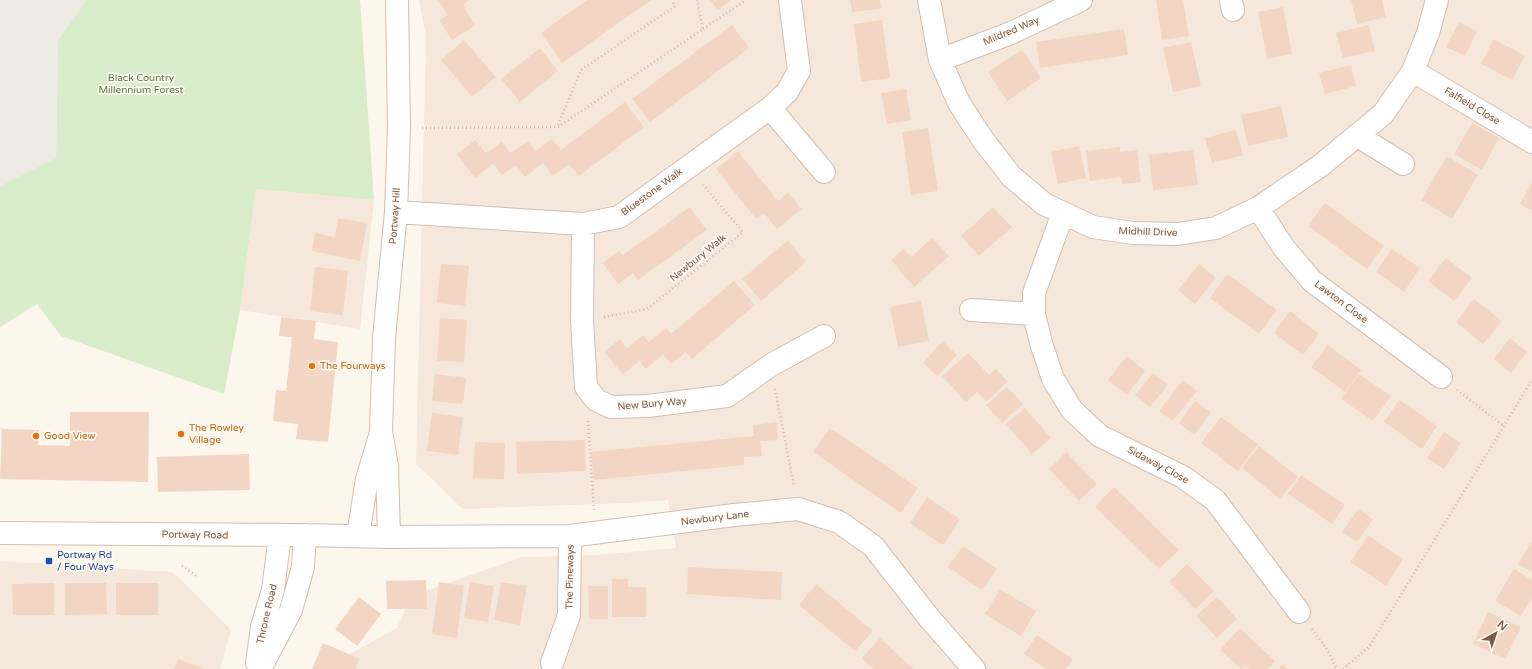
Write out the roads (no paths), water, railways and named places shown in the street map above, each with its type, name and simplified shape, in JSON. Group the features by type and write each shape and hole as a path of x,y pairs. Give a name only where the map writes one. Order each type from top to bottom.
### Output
{"street":[{"name":"Portway Hill","path":"389,537 387,466 381,431 384,338 396,212 399,128 397,0"},
{"name":"Bluestone Walk","path":"396,212 582,224 619,216 770,108 787,92 799,71 790,0"},
{"name":"Midhill Drive","path":"929,0 940,60 959,103 988,146 1011,176 1044,204 1093,227 1133,233 1178,234 1216,228 1258,208 1320,166 1383,114 1413,71 1428,32 1437,0"},
{"name":"Mildred Way","path":"940,60 1011,33 1082,0"},
{"name":"Falfield Close","path":"1413,71 1532,142"},
{"path":"770,108 824,172"},
{"path":"1358,136 1403,164"},
{"name":"Lawton Close","path":"1258,208 1284,248 1312,281 1441,378"},
{"name":"Sidaway Close","path":"1063,213 1034,293 1034,314 1041,343 1053,379 1072,410 1100,436 1183,477 1215,500 1299,612"},
{"name":"New Bury Way","path":"582,224 582,321 586,387 596,400 611,408 648,406 727,396 771,365 824,336"},
{"path":"971,310 1034,314"},
{"name":"Portway Hill","path":"358,536 367,479 381,431"},
{"name":"Newbury Lane","path":"389,537 570,536 798,509 839,522 873,546 930,619 974,669"},
{"name":"Portway Road","path":"0,533 389,537"},
{"name":"Throne Road","path":"256,669 262,627 273,590 280,535"},
{"name":"Throne Road","path":"260,669 291,610 303,567 305,535"},
{"name":"The Pineways","path":"552,663 569,615 570,536"}],"place":[{"name":"The Fourways","path":"312,366"},
{"name":"The Rowley Village","path":"181,434"},
{"name":"Good View","path":"36,436"},
{"name":"Portway Rd / Four Ways","path":"49,561"}],"park label":[{"name":"Black Country Millennium Forest","path":"141,84"}]}
